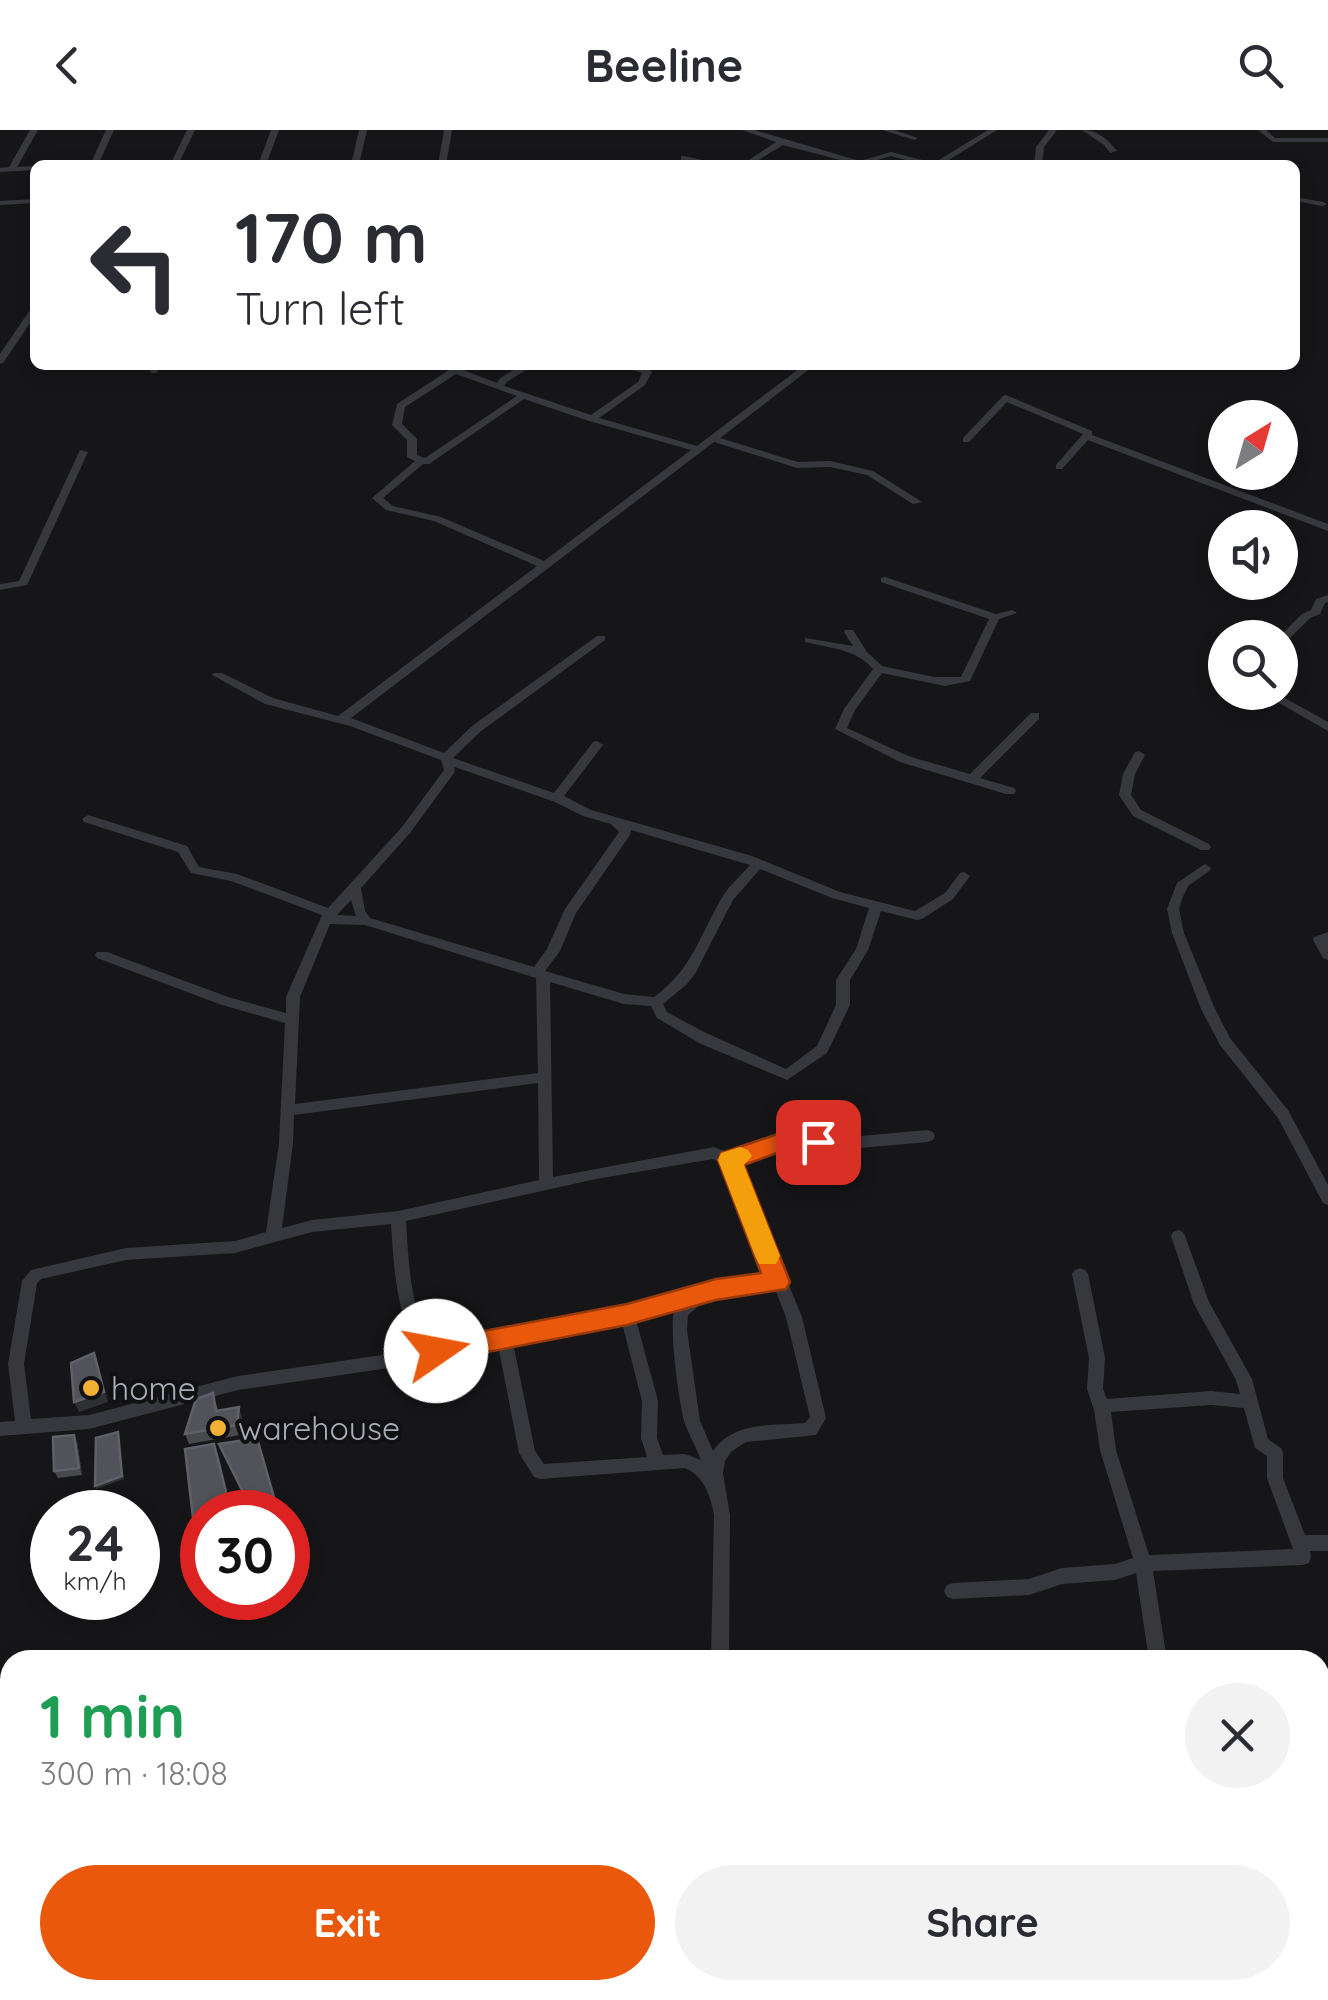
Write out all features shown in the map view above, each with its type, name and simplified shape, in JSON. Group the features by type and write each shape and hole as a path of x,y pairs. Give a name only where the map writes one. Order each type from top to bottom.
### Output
{"street":[{"path":"12,169 34,130"},
{"path":"96,160 110,130"},
{"path":"176,160 191,130"},
{"path":"264,160 275,130"},
{"path":"356,160 362,130"},
{"path":"443,160 448,130"},
{"path":"746,130 849,160"},
{"path":"870,160 891,154 914,138 886,130"},
{"path":"943,160 993,130"},
{"path":"1039,160 1040,147 1053,130"},
{"path":"1086,130 1108,142 1113,151"},
{"path":"1262,130 1273,140 1328,140"},
{"path":"753,160 782,142"},
{"path":"891,154 915,160"},
{"path":"684,158 692,160"},
{"path":"0,170 30,168"},
{"path":"0,204 30,201"},
{"path":"1300,201 1323,204"},
{"path":"0,361 30,316"},
{"path":"522,395 426,462 412,457 412,439 398,424 400,406 456,370 592,419 700,450"},
{"path":"499,387 520,370"},
{"path":"592,419 642,382 647,372 640,370"},
{"path":"348,723 342,719 367,698 440,649 544,565 804,370"},
{"path":"966,440 1006,398 1090,433 1058,467"},
{"path":"1086,436 1328,528"},
{"path":"714,439 797,465 830,464 870,473 917,502"},
{"path":"0,587 22,582 83,452"},
{"path":"422,460 378,498 390,508 437,519 544,565"},
{"path":"885,580 995,617 1012,612"},
{"path":"1298,625 1316,612 1320,601 1328,598"},
{"path":"809,640 862,652 879,669 955,683 966,678 995,617"},
{"path":"850,632 862,652"},
{"path":"446,759 476,730 601,638"},
{"path":"879,669 840,729 904,759 1010,790"},
{"path":"218,675 269,700 348,723 556,798 587,813 748,859 876,906 917,916 949,896 964,876"},
{"path":"1297,710 1328,727"},
{"path":"972,779 1035,716"},
{"path":"556,798 597,745"},
{"path":"1139,755 1129,774 1125,795 1136,813 1206,847"},
{"path":"274,1238 288,1110 293,997 328,916 406,830 450,770 446,759"},
{"path":"546,1184 540,972 554,951 570,912 626,832 612,818"},
{"path":"88,819 183,849 195,870 234,876 328,916 365,921 624,999 656,1002 693,969 725,903 756,865"},
{"path":"1205,868 1183,883 1176,899 1173,909 1178,933 1208,1009 1225,1040 1283,1114 1328,1200"},
{"path":"355,887 359,912 365,921"},
{"path":"656,1002 662,1015 704,1039 787,1074 822,1049 843,1005 844,980 862,950 876,906"},
{"path":"1328,937 1319,940 1328,955"},
{"path":"102,955 224,1001 292,1020"},
{"path":"288,1110 546,1078"},
{"path":"23,1424 16,1364 30,1281 36,1274 126,1254 176,1253 274,1238 312,1226 398,1217 714,1153 730,1160 787,1140 850,1143 928,1136"},
{"path":"720,1650 722,1548 717,1459 743,1435 810,1430 818,1418 794,1317 730,1160"},
{"path":"398,1217 405,1286 416,1335 429,1348"},
{"path":"953,1591 1029,1587 1062,1576 1115,1572 1143,1563 1303,1557 1275,1478 1275,1453 1261,1443 1244,1380 1202,1304 1178,1236"},
{"path":"1080,1274 1097,1358 1096,1389 1102,1406 1248,1398"},
{"path":"0,1429 23,1424 89,1422 238,1383 389,1361 429,1348 449,1349 627,1314 716,1289 777,1282"},
{"path":"699,1296 680,1312 679,1330 692,1421 716,1482"},
{"path":"627,1314 650,1401 649,1438 657,1462"},
{"path":"500,1339 508,1348 527,1453 540,1472 685,1462 702,1468 716,1482"},
{"path":"1096,1389 1102,1400 1100,1416 1114,1472 1143,1563 1156,1650"},
{"path":"1300,1543 1328,1543"}],"building":[{"name":"home","path":"94,1353 104,1392 74,1402 71,1363"},
{"path":"213,1393 216,1411 239,1407 237,1425 185,1434 196,1399"},
{"path":"118,1432 122,1476 95,1486 96,1438"},
{"path":"74,1435 79,1468 54,1471 53,1437"},
{"path":"257,1438 272,1490 242,1490 219,1444"},
{"path":"214,1444 226,1490 190,1490 185,1449"}],"slow traffic":[{"path":"740,1156 730,1160 768,1256"}],"place":[{"name":"home","path":"91,1388"},
{"name":"warehouse","path":"218,1428"}],"route":[{"path":"436,1351 627,1314 716,1289 777,1282 730,1160 787,1140 818,1142"}]}
